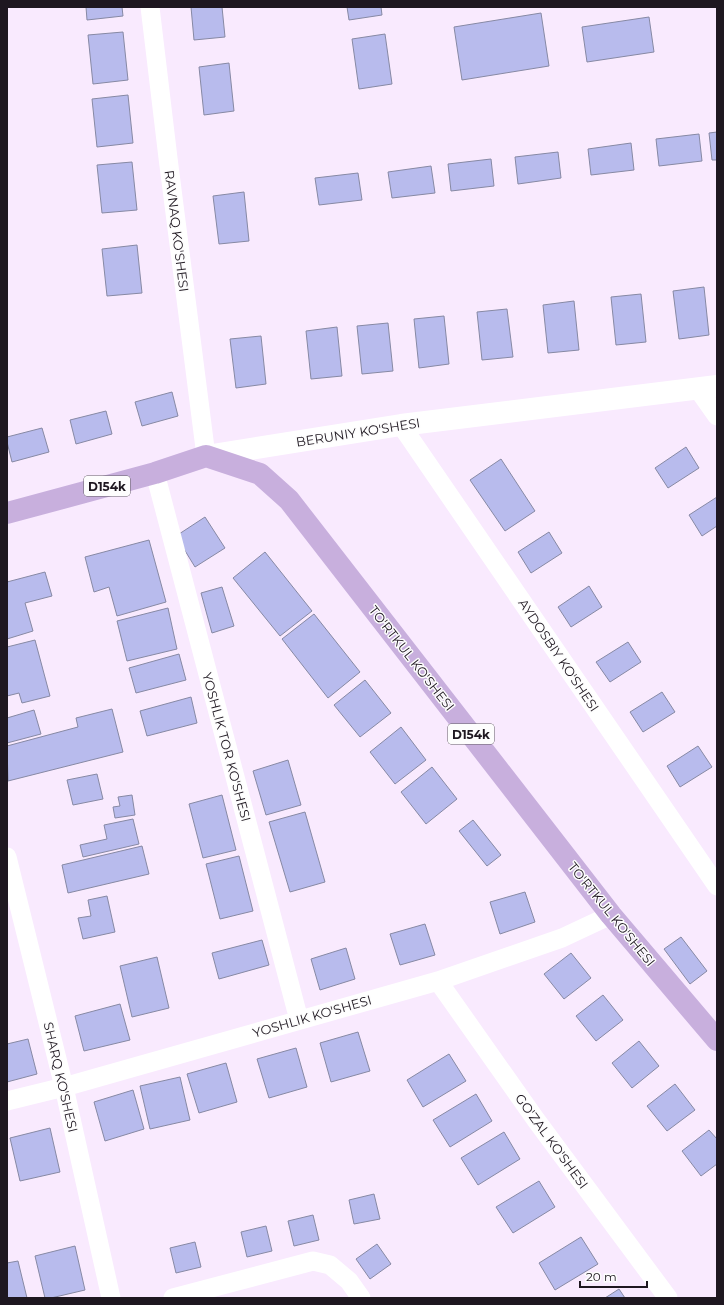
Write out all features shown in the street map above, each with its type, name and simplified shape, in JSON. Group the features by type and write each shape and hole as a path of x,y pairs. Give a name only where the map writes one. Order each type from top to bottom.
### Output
{"main road":[{"name":"BERUNIY KO'SHESI","path":"7,513 154,473 206,456"},
{"name":"TO'RTKUL KO'SHESI","path":"206,456 260,474 290,500 611,915 717,1040"}],"street":[{"name":"RAVNAQ KO'SHESI","path":"150,7 206,456"},
{"name":"BERUNIY KO'SHESI","path":"206,456 401,425 708,387"},
{"path":"708,387 717,416"},
{"name":"AYDOSBIY KO'SHESI","path":"401,425 717,886"},
{"name":"YOSHLIK TOR KO'SHESI","path":"154,473 298,1020"},
{"name":"SHARQ KO'SHESI","path":"7,857 64,1087 111,1298"},
{"name":"YOSHLIK KO'SHESI","path":"7,1102 438,981 562,938 611,915"},
{"name":"GO'ZAL KO'SHESI","path":"438,981 536,1120 668,1298"},
{"path":"173,1298 313,1261 330,1265 349,1281 361,1298"}],"building":[{"path":"86,7 122,7 123,16 87,20"},
{"path":"191,7 222,7 225,37 194,40"},
{"path":"347,7 381,7 382,15 349,20"},
{"path":"541,13 549,66 462,80 454,27"},
{"path":"649,17 654,52 587,62 582,27"},
{"path":"123,32 128,80 93,84 88,35"},
{"path":"385,34 392,84 359,89 352,39"},
{"path":"229,63 234,111 204,115 199,67"},
{"path":"128,95 133,143 97,147 92,99"},
{"path":"717,132 717,160 712,160 709,133"},
{"path":"699,134 702,161 659,166 656,139"},
{"path":"631,143 634,170 591,175 588,149"},
{"path":"558,152 561,178 518,184 515,157"},
{"path":"491,159 494,186 451,191 448,164"},
{"path":"132,162 137,210 102,213 97,165"},
{"path":"431,166 435,193 392,198 388,172"},
{"path":"358,173 362,200 319,205 315,178"},
{"path":"244,192 249,241 219,244 213,196"},
{"path":"137,245 142,293 107,296 102,249"},
{"path":"704,287 709,335 679,339 673,291"},
{"path":"641,294 646,342 616,345 611,297"},
{"path":"574,301 579,350 548,353 543,305"},
{"path":"507,309 513,357 482,360 477,312"},
{"path":"444,316 449,364 419,368 414,319"},
{"path":"388,323 393,371 362,374 357,326"},
{"path":"337,327 342,376 311,379 306,331"},
{"path":"261,336 266,384 236,388 230,339"},
{"path":"172,392 178,416 142,426 135,402"},
{"path":"106,411 112,434 76,444 70,420"},
{"path":"42,428 49,452 12,462 7,437"},
{"path":"686,447 699,468 668,488 655,468"},
{"path":"501,459 535,511 505,531 470,480"},
{"path":"717,497 717,526 702,536 689,515"},
{"path":"205,517 225,548 195,567 176,536"},
{"path":"549,532 562,553 531,573 518,552"},
{"path":"149,540 166,602 117,616 109,587 94,592 85,557"},
{"path":"265,552 312,611 280,636 233,578"},
{"path":"45,572 52,596 25,603 33,631 7,639 7,582"},
{"path":"589,586 602,607 571,627 558,607"},
{"path":"222,587 234,626 212,633 201,593"},
{"path":"168,608 177,649 127,661 117,621"},
{"path":"314,614 360,672 328,698 282,639"},
{"path":"35,640 50,696 22,703 19,693 7,696 7,647"},
{"path":"628,642 641,662 610,682 596,662"},
{"path":"179,654 186,680 136,693 129,668"},
{"path":"365,680 391,713 360,737 334,705"},
{"path":"662,692 675,712 643,732 630,712"},
{"path":"191,697 197,723 147,736 140,711"},
{"path":"112,709 123,752 8,781 7,746 78,727 76,718"},
{"path":"34,710 41,734 7,743 7,718"},
{"path":"401,727 426,760 395,784 370,752"},
{"path":"698,746 712,767 680,787 667,766"},
{"path":"288,760 301,805 266,815 253,771"},
{"path":"432,767 457,799 426,824 401,792"},
{"path":"97,774 103,799 73,805 67,780"},
{"path":"132,795 135,815 115,818 113,807 120,806 118,797"},
{"path":"222,795 236,850 203,858 189,804"},
{"path":"305,812 325,882 290,892 269,822"},
{"path":"133,819 139,844 83,857 80,845 107,839 104,825"},
{"path":"473,820 501,855 487,866 459,831"},
{"path":"142,846 149,874 68,893 62,865"},
{"path":"239,856 253,911 220,919 206,864"},
{"path":"525,892 535,922 500,934 490,902"},
{"path":"107,896 115,932 83,939 78,918 91,916 88,900"},
{"path":"425,924 435,955 400,965 390,934"},
{"path":"681,937 707,971 690,984 664,949"},
{"path":"262,940 269,965 219,979 212,953"},
{"path":"346,948 355,979 320,990 311,959"},
{"path":"571,953 591,978 564,999 544,974"},
{"path":"157,957 169,1008 132,1017 120,966"},
{"path":"603,995 623,1020 596,1041 576,1016"},
{"path":"120,1004 130,1040 84,1051 75,1016"},
{"path":"358,1032 370,1071 331,1082 320,1043"},
{"path":"28,1039 37,1074 7,1082 7,1044"},
{"path":"639,1041 659,1066 632,1088 612,1063"},
{"path":"296,1048 307,1087 269,1098 257,1059"},
{"path":"449,1054 466,1081 423,1107 407,1080"},
{"path":"226,1063 237,1102 199,1113 187,1074"},
{"path":"180,1077 190,1120 150,1129 140,1086"},
{"path":"675,1084 695,1110 667,1131 647,1106"},
{"path":"133,1090 144,1129 105,1141 94,1102"},
{"path":"476,1094 492,1121 450,1147 433,1120"},
{"path":"50,1128 60,1172 20,1181 10,1138"},
{"path":"709,1130 717,1139 717,1164 701,1176 682,1151"},
{"path":"504,1132 520,1159 478,1185 461,1158"},
{"path":"539,1181 555,1207 513,1233 496,1207"},
{"path":"374,1194 380,1219 354,1224 349,1200"},
{"path":"313,1215 319,1240 294,1246 288,1221"},
{"path":"266,1226 272,1251 247,1257 241,1232"},
{"path":"581,1237 598,1264 555,1290 539,1263"},
{"path":"195,1242 201,1267 176,1273 170,1248"},
{"path":"377,1244 391,1264 370,1279 356,1259"},
{"path":"75,1246 85,1290 45,1298 35,1256"},
{"path":"18,1261 27,1298 7,1298 7,1263"},
{"path":"619,1289 625,1298 605,1298"}]}
